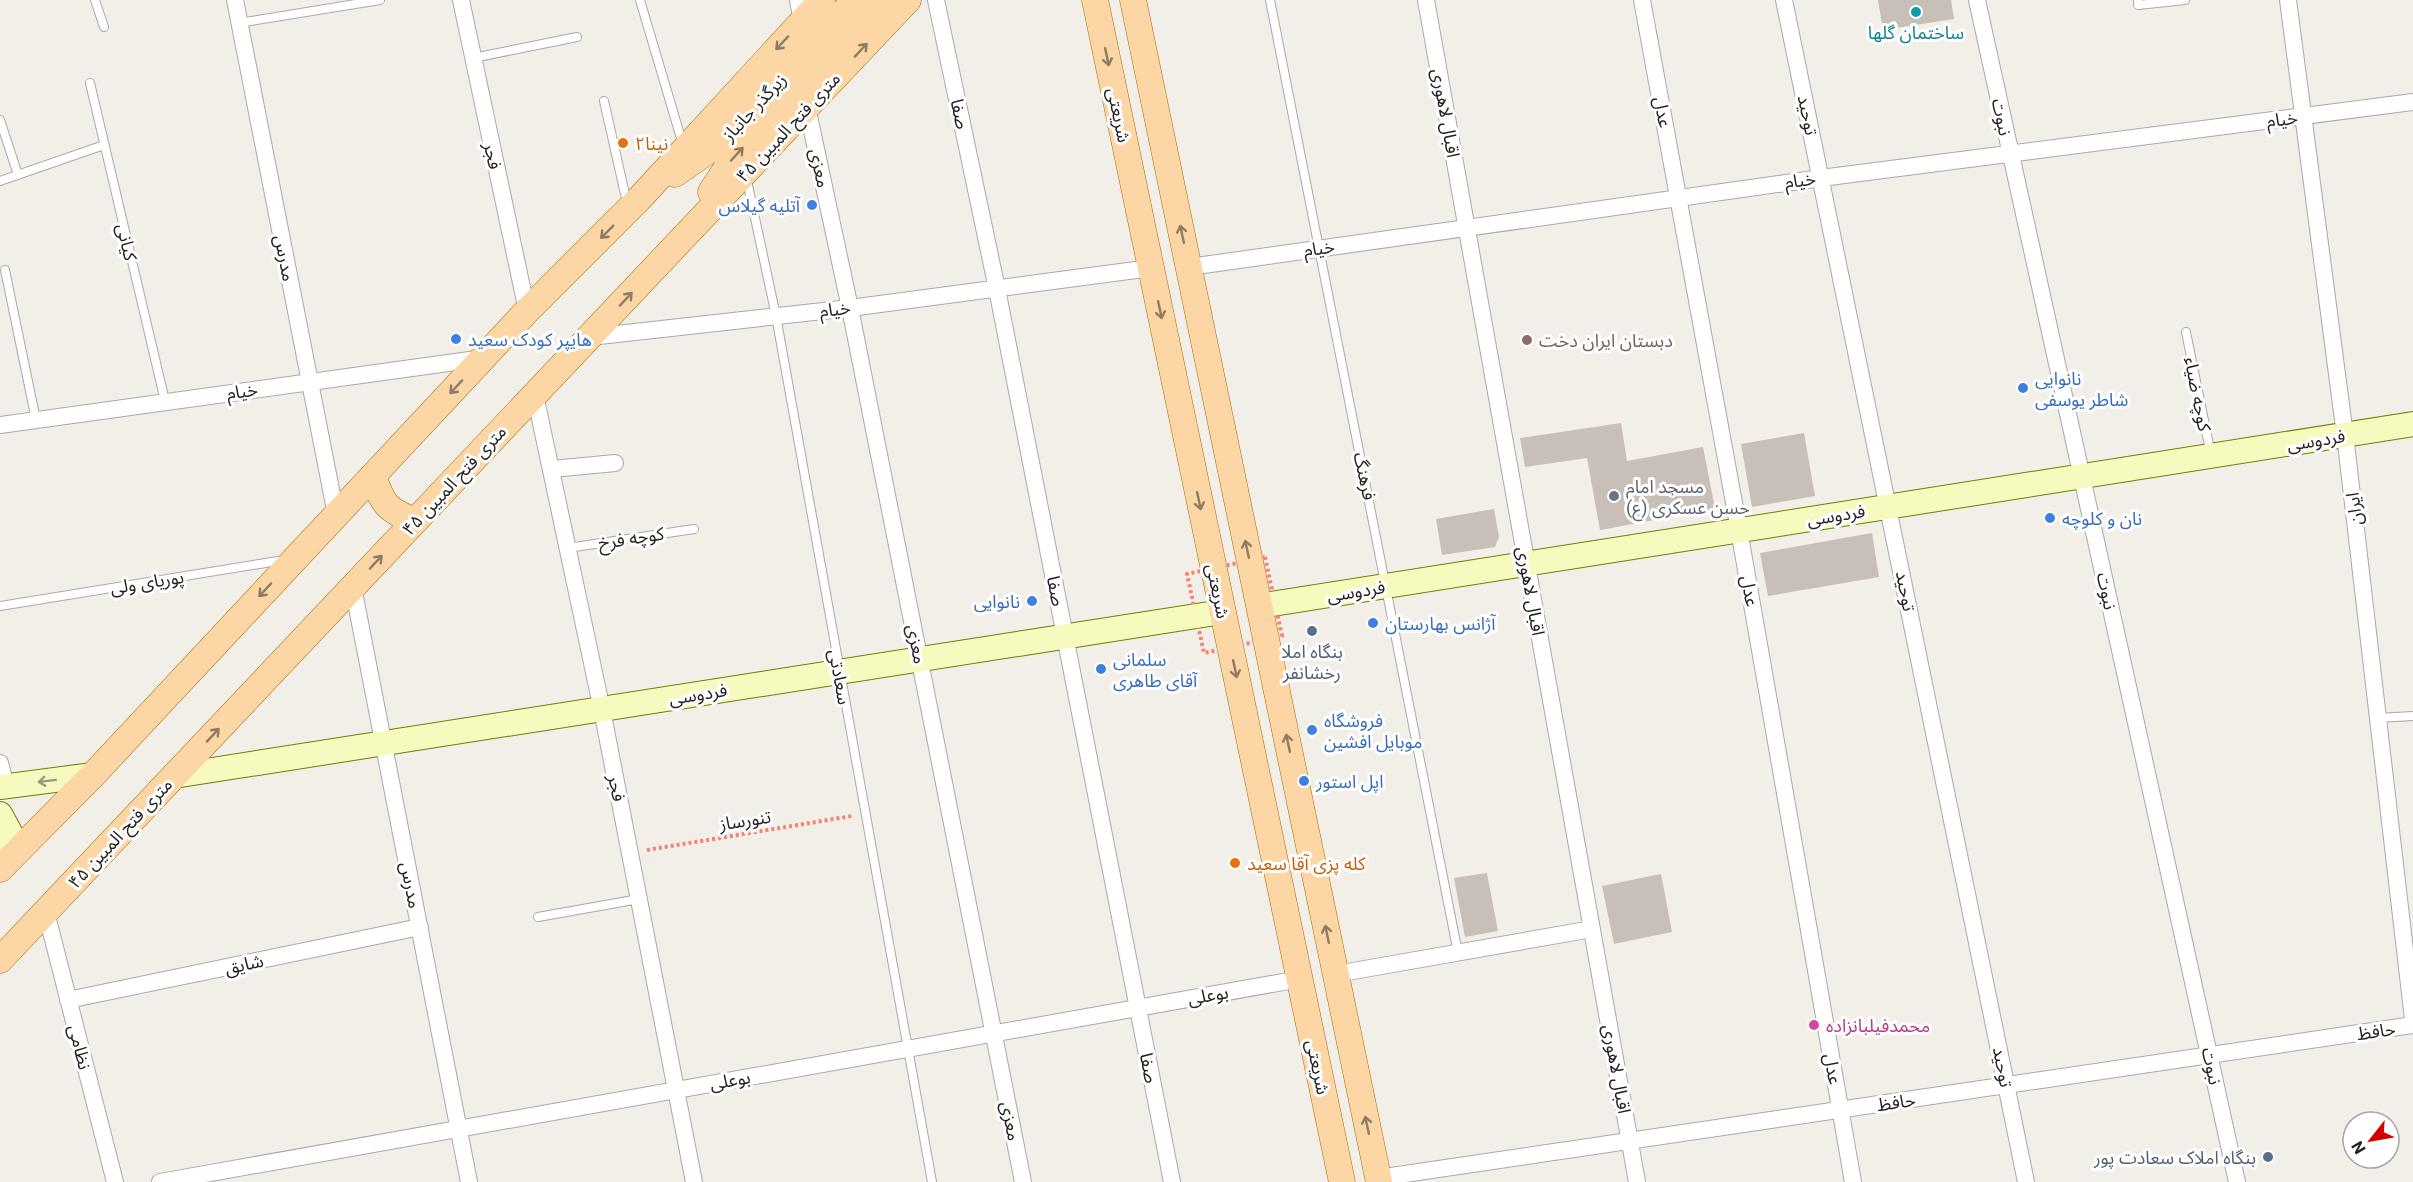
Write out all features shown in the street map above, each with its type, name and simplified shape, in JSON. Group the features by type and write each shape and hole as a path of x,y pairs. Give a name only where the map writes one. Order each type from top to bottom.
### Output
{"main road":[{"path":"6,863 93,775 527,311 634,204 684,149 800,11 822,0"},
{"name":"زیرگذر جانباز","path":"634,204 718,144 855,0"},
{"name":"زیرگذر جانباز","path":"683,238 732,159 883,0"},
{"name":"۴۵ متری فتح المبین","path":"0,960 908,0"},
{"name":"شریعتی","path":"1095,0 1342,1182"},
{"name":"شریعتی","path":"1133,0 1378,1180"},
{"name":"فردوسی","path":"1259,606 2413,424"},
{"path":"373,476 381,499 392,512 415,521"},
{"path":"1222,612 1259,606"},
{"name":"فردوسی","path":"174,776 1222,612"},
{"path":"2,779 93,775"},
{"path":"0,814 11,834 6,863"}],"street":[{"name":"مدرس","path":"235,0 336,515"},
{"name":"فجر","path":"461,0 527,311"},
{"name":"صفا","path":"936,0 997,289 1172,1182"},
{"name":"اقبال لاهوری","path":"1426,0 1637,1182"},
{"name":"عدل","path":"1642,0 1739,530 1853,1182"},
{"name":"توحید","path":"1784,0 2026,1182"},
{"name":"نبوت","path":"1977,0 2237,1182"},
{"name":"ایران","path":"2288,0 2345,435 2413,1019"},
{"name":"خیام","path":"1189,267 1821,177 2413,102"},
{"name":"معزی","path":"807,107 850,308 1023,1182"},
{"name":"خیام","path":"590,337 850,308 1151,268"},
{"name":"خیام","path":"0,425 484,358"},
{"name":"فجر","path":"535,395 602,710 694,1182"},
{"path":"552,469 615,463"},
{"name":"مدرس","path":"353,587 469,1182"},
{"name":"نظامی","path":"46,912 115,1182"},
{"name":"شایق","path":"68,1000 420,927"},
{"path":"1336,974 1592,929"},
{"name":"بوعلی","path":"160,1182 1299,979"},
{"name":"حافظ","path":"1378,1180 2413,1025"}],"lane":[{"path":"95,0 104,27"},
{"path":"239,23 380,0"},
{"path":"640,0 684,149"},
{"name":"فرهنگ","path":"1270,0 1458,953"},
{"path":"2138,0 2138,5 2185,0"},
{"path":"472,58 577,37"},
{"name":"کیانی","path":"90,82 165,402"},
{"path":"604,101 634,204"},
{"path":"0,120 18,175"},
{"path":"0,181 104,145"},
{"name":"سعادتی","path":"745,172 776,316 932,1182"},
{"path":"5,270 36,420"},
{"name":"کوچه ضیاء","path":"2186,332 2211,456"},
{"name":"کوچه فرخ","path":"568,548 694,529"},
{"name":"پوریای ولی","path":"0,606 293,559"},
{"path":"2378,718 2413,716"},
{"path":"538,917 639,899"}],"path":[{"name":"تنورساز","path":"630,853 865,814"}],"building":[{"name":"ساختمان گلها","path":"1878,0 1951,0 1954,19 1883,30"},
{"path":"1621,423 1627,461 1703,447 1715,509 1600,530 1587,458 1525,467 1520,438"},
{"path":"1804,433 1815,496 1752,507 1741,444"},
{"path":"1494,509 1499,537 1495,547 1442,555 1436,519"},
{"path":"1872,533 1879,577 1768,596 1760,553"},
{"path":"1487,873 1498,931 1465,937 1454,878"},
{"path":"1661,874 1672,932 1614,944 1602,886"}],"place":[{"name":"ساختمان گلها","path":"1916,12"},
{"name":"نینا۲","path":"623,143"},
{"name":"آتلیه گیلاس","path":"812,205"},
{"name":"هایپر کودک سعید","path":"456,339"},
{"name":"دبستان ایران دخت","path":"1527,340"},
{"name":"نانوایی شاطر یوسفی","path":"2023,388"},
{"name":"مسجد امام حسن عسکری (ع)","path":"1614,496"},
{"name":"نان و کلوچه","path":"2050,518"},
{"name":"نانوایی","path":"1032,601"},
{"name":"آژانس بهارستان","path":"1373,623"},
{"name":"بنگاه املا رخشانفر","path":"1312,631"},
{"name":"سلمانی آقای طاهری","path":"1101,669"},
{"name":"فروشگاه موبایل افشین","path":"1312,730"},
{"name":"اپل استور","path":"1304,781"},
{"name":"کله پزی آقا سعید","path":"1235,863"},
{"name":"محمدفيلبانزاده","path":"1814,1025"},
{"name":"بنگاه املاک سعادت پور","path":"2268,1157"}]}
